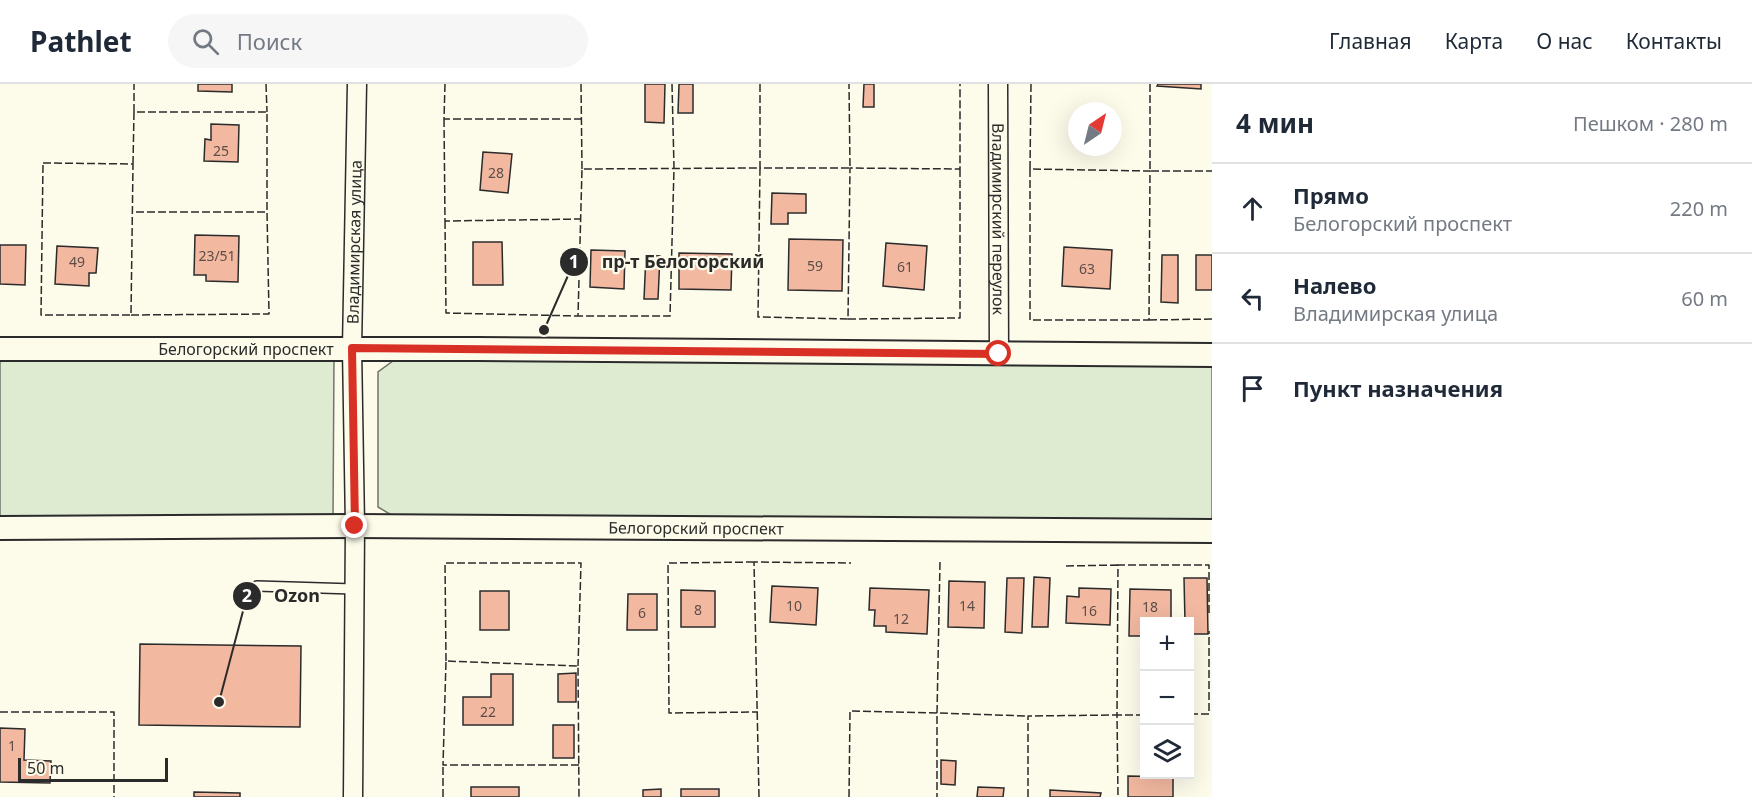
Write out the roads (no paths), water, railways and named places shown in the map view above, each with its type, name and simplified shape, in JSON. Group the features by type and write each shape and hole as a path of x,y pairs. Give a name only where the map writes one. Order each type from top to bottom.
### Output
{"street":[{"name":"Владимирская улица","path":"353,797 355,526 352,348 357,84"},
{"name":"Владимирский переулок","path":"998,84 999,354"},
{"name":"Белогорский проспект","path":"0,349 352,348 1212,355"},
{"name":"Белогорский проспект","path":"0,528 355,526 1212,531"}],"lane":[{"path":"257,586 354,589"}],"place":[{"name":"пр-т Белогорский","path":"544,330"},
{"name":"Ozon","path":"219,702"}]}
